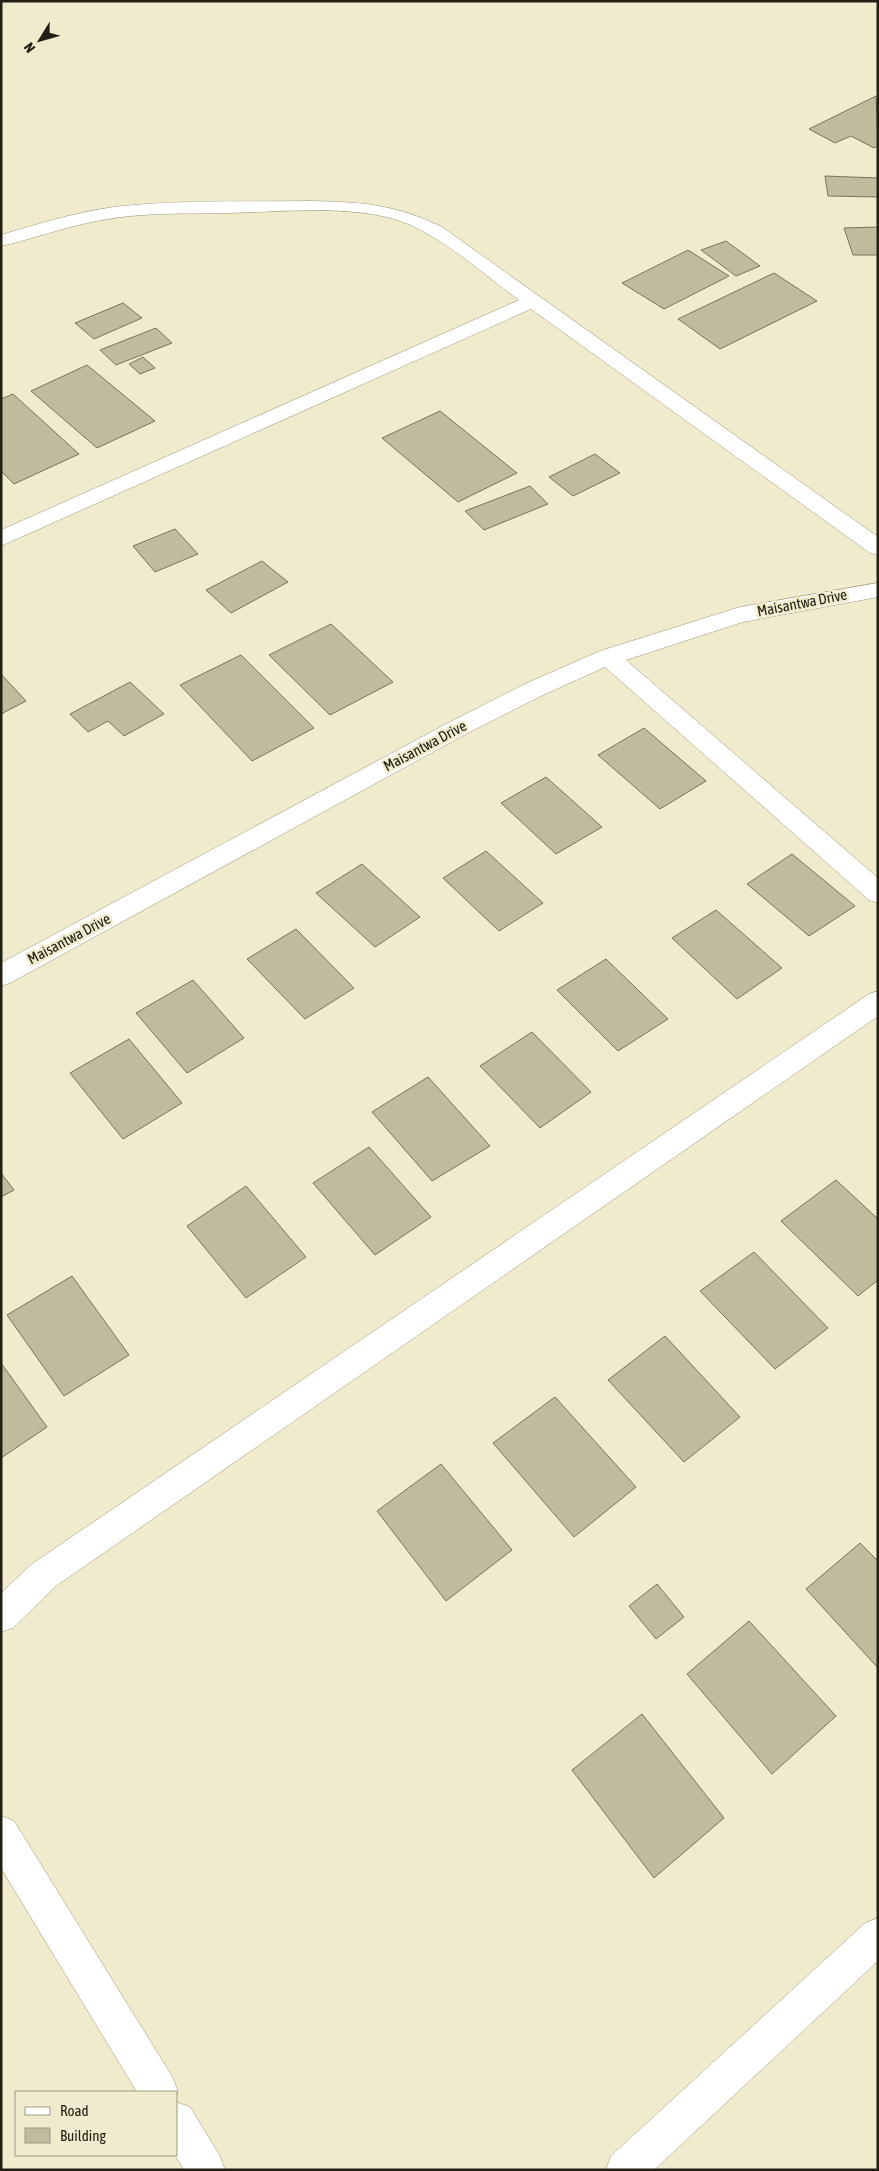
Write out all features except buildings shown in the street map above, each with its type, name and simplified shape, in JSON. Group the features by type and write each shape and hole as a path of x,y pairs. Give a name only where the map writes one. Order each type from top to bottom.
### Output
{"street":[{"path":"1,241 62,223 134,210 309,206 347,207 409,218 436,231 878,548"},
{"path":"1,539 533,301"},
{"name":"Maisantwa Drive","path":"1,976 456,729 532,690 608,657 740,615 878,590"},
{"path":"608,657 878,893"},
{"path":"1,1616 44,1575 878,1002"},
{"path":"1,1834 158,2091"},
{"path":"624,2170 878,1936"},
{"path":"178,2124 206,2170"}]}
